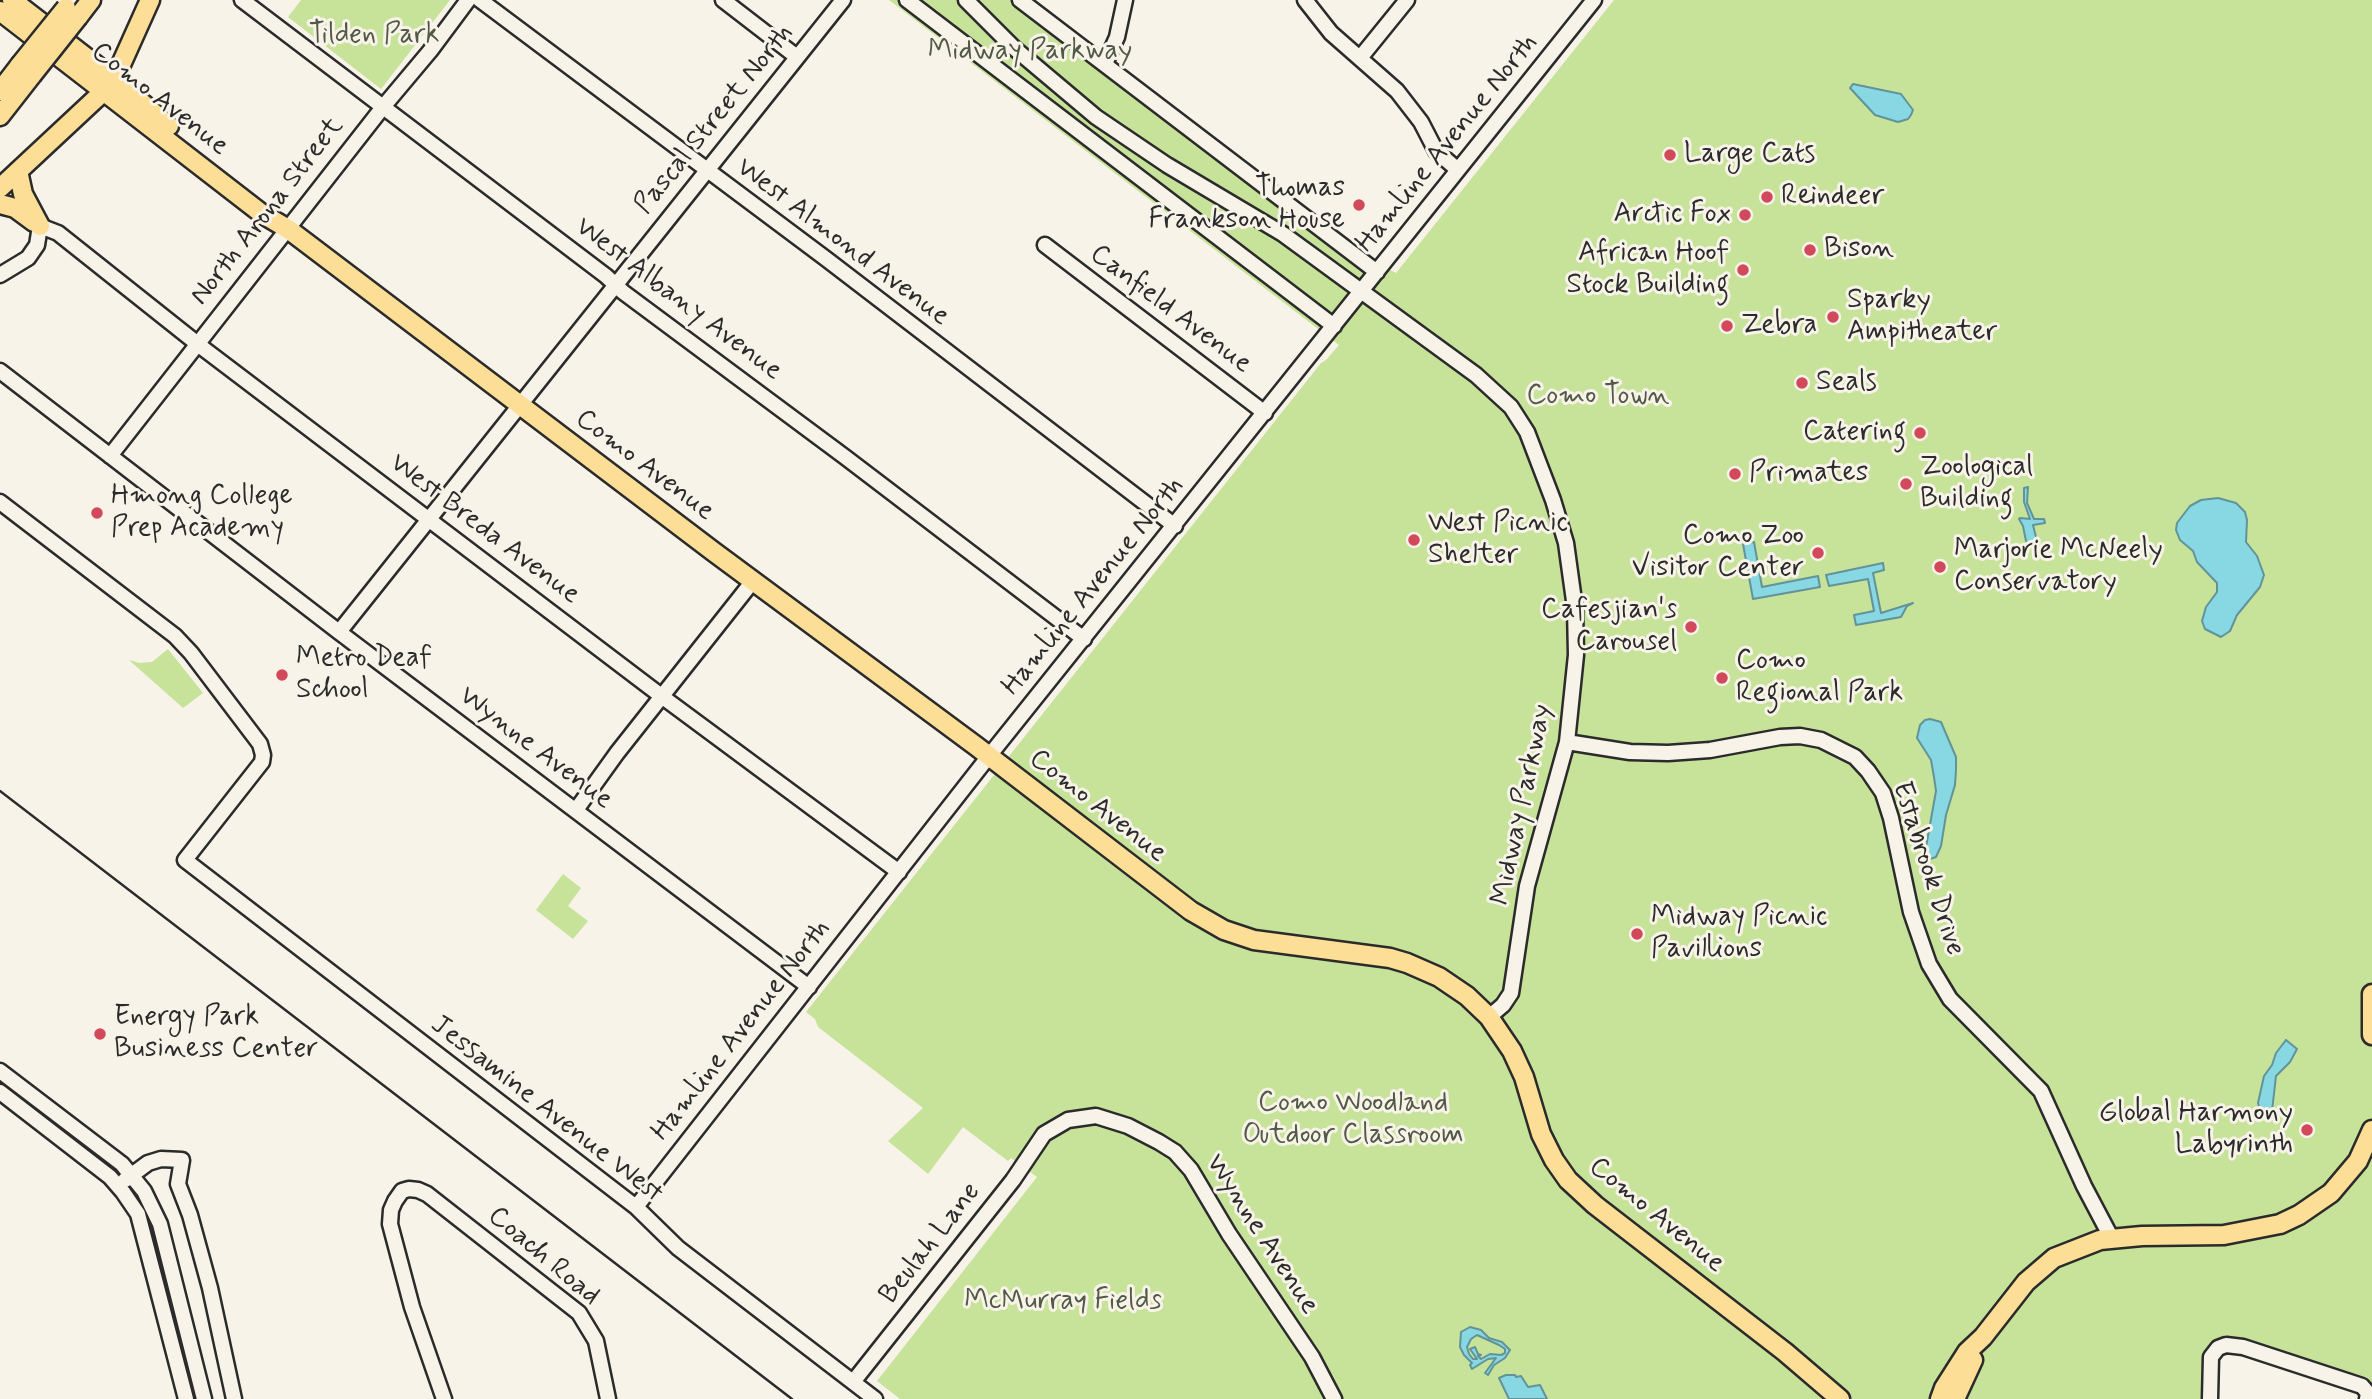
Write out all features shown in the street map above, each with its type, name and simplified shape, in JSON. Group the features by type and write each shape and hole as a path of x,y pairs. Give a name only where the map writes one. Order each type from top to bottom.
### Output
{"main road":[{"name":"Como Avenue","path":"12,0 108,84 278,218 288,229 753,582 989,756 1178,902 1212,924 1254,940 1375,956 1407,963 1453,986 1489,1017 1518,1063 1541,1134 1568,1180 1595,1205 1785,1352 1840,1399"},
{"path":"0,116 26,70 72,8 91,0"},
{"path":"0,188 108,84 119,69 150,0"},
{"name":"Como Avenue","path":"0,12 108,84"},
{"path":"0,91 26,70"},
{"path":"18,171 23,194 40,226"},
{"path":"0,204 15,208 40,226"},
{"path":"2372,995 2372,1035"},
{"path":"1940,1399 1967,1352 1983,1337 2020,1289 2054,1258 2100,1240 2224,1235 2280,1224 2299,1216 2331,1193 2358,1161 2372,1130"},
{"path":"1955,1399 1983,1337"}],"street":[{"name":"West Albany Avenue","path":"242,0 1084,639"},
{"name":"North Arona Street","path":"110,456 468,0"},
{"name":"West Almond Avenue","path":"480,0 705,171 789,231 1174,526"},
{"path":"723,0 797,57"},
{"name":"Pascal Street North","path":"339,632 843,0"},
{"path":"907,0 1334,326"},
{"name":"Midway Parkway","path":"966,0 1014,48 1096,117 1167,165 1283,234 1488,384 1515,413 1533,445 1566,543 1575,608 1576,655 1567,742 1527,886 1511,993 1489,1017"},
{"path":"1020,0 1377,272"},
{"path":"1105,64 1117,37 1125,0"},
{"path":"1305,0 1331,33 1397,91 1421,122 1436,151 1458,170"},
{"path":"1360,58 1407,0"},
{"name":"Hamline Avenue North","path":"636,1207 989,756 1594,0"},
{"path":"0,275 28,258 37,245 40,226"},
{"name":"West Breda Avenue","path":"40,226 58,233 197,343 898,872"},
{"name":"Canfield Avenue","path":"1045,245 1265,413"},
{"name":"Wynne Avenue","path":"0,370 339,632 809,987"},
{"name":"Jessamine Avenue West","path":"0,502 175,636 260,744 262,762 185,860 636,1207 678,1248 875,1399"},
{"path":"576,810 753,582"},
{"name":"Estabrook Drive","path":"1567,742 1630,752 1668,753 1710,750 1800,736 1821,740 1854,757 1868,771 1883,793 1911,912 1929,964 1950,999 2040,1091 2112,1239"},
{"path":"0,1072 103,1149 131,1174 153,1207 160,1224 204,1399"},
{"path":"0,1092 97,1166 119,1186 138,1214 187,1399"},
{"name":"Wynne Avenue","path":"1044,1133 1068,1119 1097,1116 1128,1126 1175,1152 1191,1170 1229,1234 1312,1357 1334,1399"},
{"name":"Beulah Lane","path":"853,1382 1013,1180 1044,1133"},
{"path":"119,1186 148,1163 161,1159 182,1160 178,1184 190,1215 210,1288 234,1399"},
{"name":"Coach Road","path":"444,1399 412,1307 392,1236 391,1210 402,1191 418,1189 427,1194 579,1312 596,1341 608,1399"},
{"path":"2210,1399 2211,1357 2218,1348 2226,1345 2243,1347 2356,1384 2366,1388 2367,1399"}],"green space":[{"name":"Tilden Park","path":"301,0 450,0 381,89 288,17"},
{"name":"Como Regional Park","path":"889,0 1036,0 1371,260 1396,273 1614,0 2372,0 2372,1384 2366,1377 2225,1335 2209,1347 2203,1359 2204,1369 2210,1377 2205,1399 900,1399 877,1381 1037,1177 1011,1158 1008,1161 963,1127 928,1174 888,1141 923,1108 818,1027 815,1019 806,1012 1321,363 1339,345"},
{"path":"168,649 203,693 183,708 129,660 139,663 152,662"},
{"path":"563,874 581,888 568,906 588,921 573,939 536,910"}],"water":[{"path":"1853,84 1901,94 1913,110 1911,115 1898,122 1875,115 1850,88"},
{"path":"2028,487 2027,503 2034,519 2044,519 2045,523 2033,525 2037,541 2034,546 2026,541 2019,519 2030,519 2024,502 2024,488"},
{"path":"2218,498 2236,503 2245,512 2246,542 2257,556 2264,575 2260,587 2237,615 2230,631 2221,637 2205,629 2202,621 2206,607 2217,592 2217,583 2197,562 2193,551 2180,540 2176,530 2177,523 2190,506 2201,500"},
{"path":"1754,542 1762,587 1818,576 1820,587 1753,599 1743,544"},
{"path":"1883,563 1884,570 1873,573 1881,613 1913,603 1907,606 1901,617 1856,625 1854,615 1874,611 1868,579 1829,586 1826,575"},
{"path":"1930,719 1941,722 1956,757 1956,770 1941,846 1936,857 1930,859 1926,847 1936,791 1931,760 1917,738 1920,725"},
{"path":"2286,1040 2297,1049 2290,1062 2276,1076 2272,1111 2262,1118 2258,1103 2264,1076"},
{"path":"1470,1327 1481,1330 1510,1350 1505,1358 1494,1365 1488,1375 1485,1373 1496,1358 1488,1359 1472,1369 1472,1363 1460,1347 1461,1332","holes":["1477,1335 1505,1349 1505,1353 1490,1354 1481,1359 1475,1347 1470,1349 1477,1359 1473,1359 1467,1347"]},
{"path":"1506,1375 1521,1376 1528,1387 1540,1385 1547,1399 1509,1399 1499,1378"}],"railway":[{"path":"0,791 792,1399"}],"place":[{"name":"Large Cats","path":"1670,155"},
{"name":"Reindeer","path":"1767,197"},
{"name":"Thomas Frankson House","path":"1359,205"},
{"name":"Arctic Fox","path":"1745,215"},
{"name":"Bison","path":"1810,250"},
{"name":"African Hoof Stock Building","path":"1743,270"},
{"name":"Sparky Ampitheater","path":"1833,317"},
{"name":"Zebra","path":"1727,326"},
{"name":"Seals","path":"1802,383"},
{"name":"Catering","path":"1920,433"},
{"name":"Primates","path":"1735,474"},
{"name":"Zoological Building","path":"1906,484"},
{"name":"Hmong College Prep Academy","path":"97,513"},
{"name":"West Picnic Shelter","path":"1414,540"},
{"name":"Como Zoo Visitor Center","path":"1818,553"},
{"name":"Marjorie McNeely Conservatory","path":"1940,567"},
{"name":"Cafesjian's Carousel","path":"1691,627"},
{"name":"Metro Deaf School","path":"282,675"},
{"name":"Como Regional Park","path":"1722,678"},
{"name":"Midway Picnic Pavillions","path":"1637,934"},
{"name":"Energy Park Business Center","path":"100,1034"},
{"name":"Global Harmony Labyrinth","path":"2307,1130"}],"park label":[{"name":"Como Town","path":"1598,397"},
{"name":"Como Woodland Outdoor Classroom","path":"1353,1120"},
{"name":"McMurray Fields","path":"1063,1302"}]}
